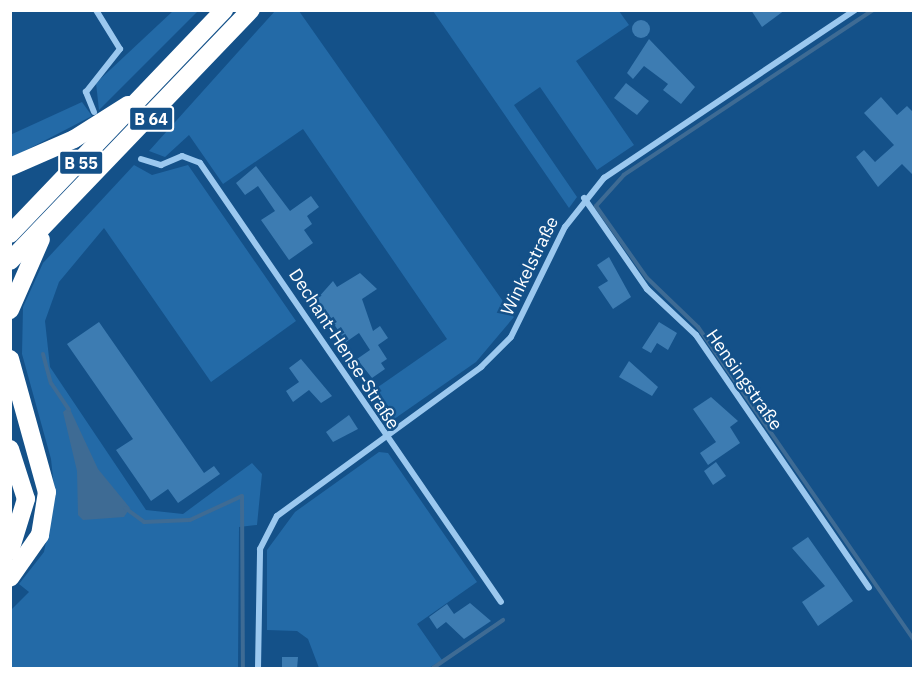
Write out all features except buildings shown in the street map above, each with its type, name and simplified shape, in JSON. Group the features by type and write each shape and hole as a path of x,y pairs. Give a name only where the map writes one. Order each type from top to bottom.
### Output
{"highway":[{"name":"B 64","path":"10,167 74,139 150,91 224,10"},
{"name":"B 64","path":"10,310 22,275 49,225 251,10"},
{"name":"B 55","path":"10,234 150,91"},
{"path":"10,261 49,225"},
{"path":"10,359 47,492 40,535 10,578"},
{"path":"10,449 26,499 10,551"}],"street":[{"path":"94,112 86,92 120,49 96,10"},
{"name":"Winkelstraße","path":"258,669 260,549 267,529 277,516 481,367 511,337 584,198 604,178 855,10"},
{"name":"Dechant-Hense-Straße","path":"141,159 161,165 182,156 200,163 383,437 501,602"},
{"name":"Hensingstraße","path":"584,198 647,289 696,335 869,588"}],"shaded area":[{"path":"173,11 198,11 99,110 96,83"},
{"path":"275,11 299,11 514,317 476,362 387,424 368,394 447,339 303,129 223,184 189,135 165,157 149,151"},
{"path":"433,11 619,11 629,25 576,61 634,145 597,170 540,87 514,105 577,197 569,208"},
{"path":"82,102 92,116 11,158 10,135"},
{"path":"134,165 152,175 188,165 296,321 211,382 104,228 59,282 45,321 50,367 146,510 183,514 252,463 262,474 257,525 239,527 238,668 11,668 11,610 29,592 19,584 44,552 55,497 51,459 22,354 23,307 43,263"},
{"path":"69,407 98,469 130,508 124,517 83,520 78,515 77,471 63,412"},
{"path":"379,452 388,453 477,582 417,624 442,660 429,668 319,668 308,639 297,631 267,630 267,550 295,512"}],"waterway":[{"path":"873,10 624,175 596,206 647,278 698,327 914,640"},
{"path":"43,354 51,383 69,410"},
{"path":"125,508 144,522 190,520 242,496 243,668"},
{"path":"433,668 503,620"}]}
